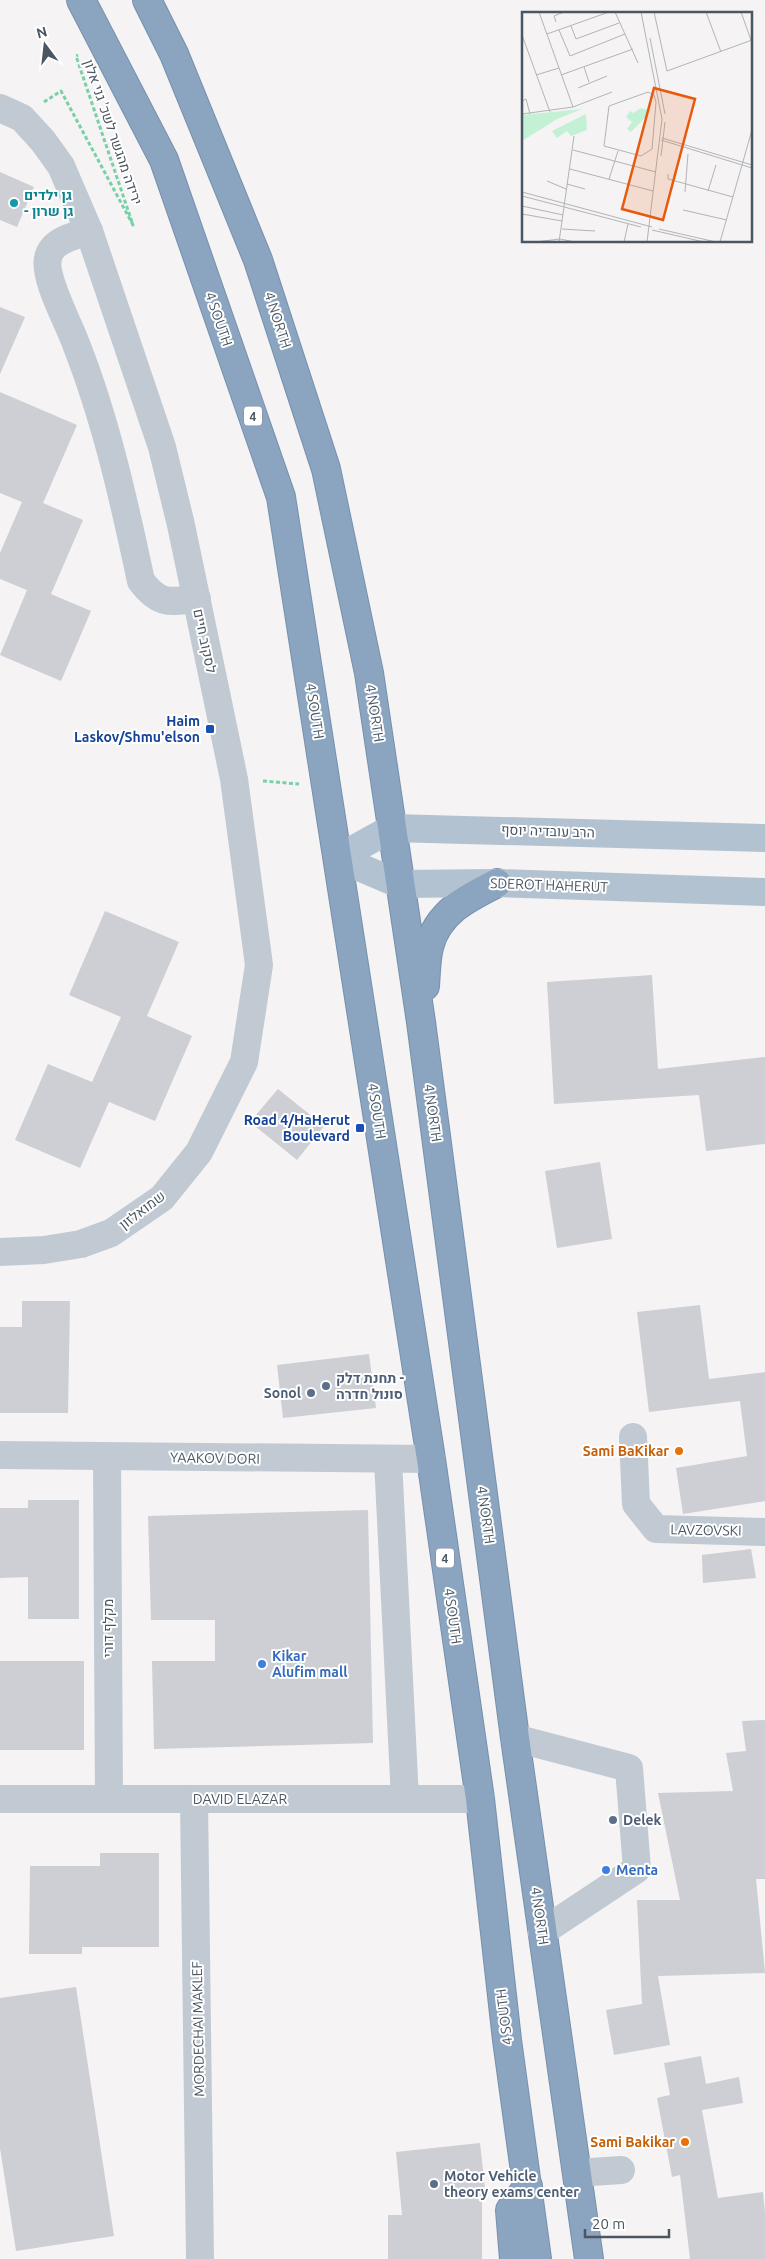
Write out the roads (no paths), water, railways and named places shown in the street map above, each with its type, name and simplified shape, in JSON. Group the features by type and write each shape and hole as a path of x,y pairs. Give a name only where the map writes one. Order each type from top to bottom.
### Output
{"highway":[{"name":"4 SOUTH","path":"81,0 164,160 281,497 431,1460 480,1799 506,2040 537,2259"},
{"name":"4 NORTH","path":"147,0 174,54 258,260 326,469 368,673 392,828 398,884 421,1022 515,1738 589,2259"},
{"path":"421,1022 429,947 441,921 464,899 497,884"},
{"path":"514,2259 510,2210 528,2186"}],"main road":[{"name":"הרב עובדיה יוסף","path":"392,828 765,838"},
{"path":"338,858 392,828"},
{"name":"SDEROT HAHERUT","path":"338,858 398,884 497,884 765,892"}],"street":[{"name":"לסקוב חיים","path":"11,113 43,141 61,166 89,230 162,447 234,779 259,965 244,1062"},
{"path":"89,230 58,242 48,258 48,274 76,344 101,416 142,581 151,594 170,602 196,598"},
{"name":"שמואלזון","path":"0,1252 44,1250 81,1244 112,1232 162,1198 199,1152 244,1062"},
{"name":"LAVZOVSKI","path":"634,1437 636,1504 656,1529 765,1532"},
{"name":"YAAKOV DORI","path":"0,1455 431,1460"},
{"name":"מקלף דורי","path":"107,1456 109,1799"},
{"path":"388,1460 406,1799"},
{"path":"515,1738 629,1768 637,1869 542,1932"},
{"name":"DAVID ELAZAR","path":"0,1799 480,1799"},
{"name":"MORDECHAI MAKLEF","path":"194,1799 200,2259"},
{"path":"577,2172 621,2170"}],"place":[{"name":"גן ילדים - גן שרון","path":"14,203"},
{"name":"Haim Laskov/Shmu'elson","path":"210,729"},
{"name":"Road 4/HaHerut Boulevard","path":"360,1128"},
{"name":"תחנת דלק - סונול חדרה","path":"326,1386"},
{"name":"Sonol","path":"311,1393"},
{"name":"Sami BaKikar","path":"679,1451"},
{"name":"Kikar Alufim mall","path":"262,1664"},
{"name":"Delek","path":"613,1820"},
{"name":"Menta","path":"606,1870"},
{"name":"Sami Bakikar","path":"685,2142"},
{"name":"Motor Vehicle theory exams center","path":"434,2184"}]}
